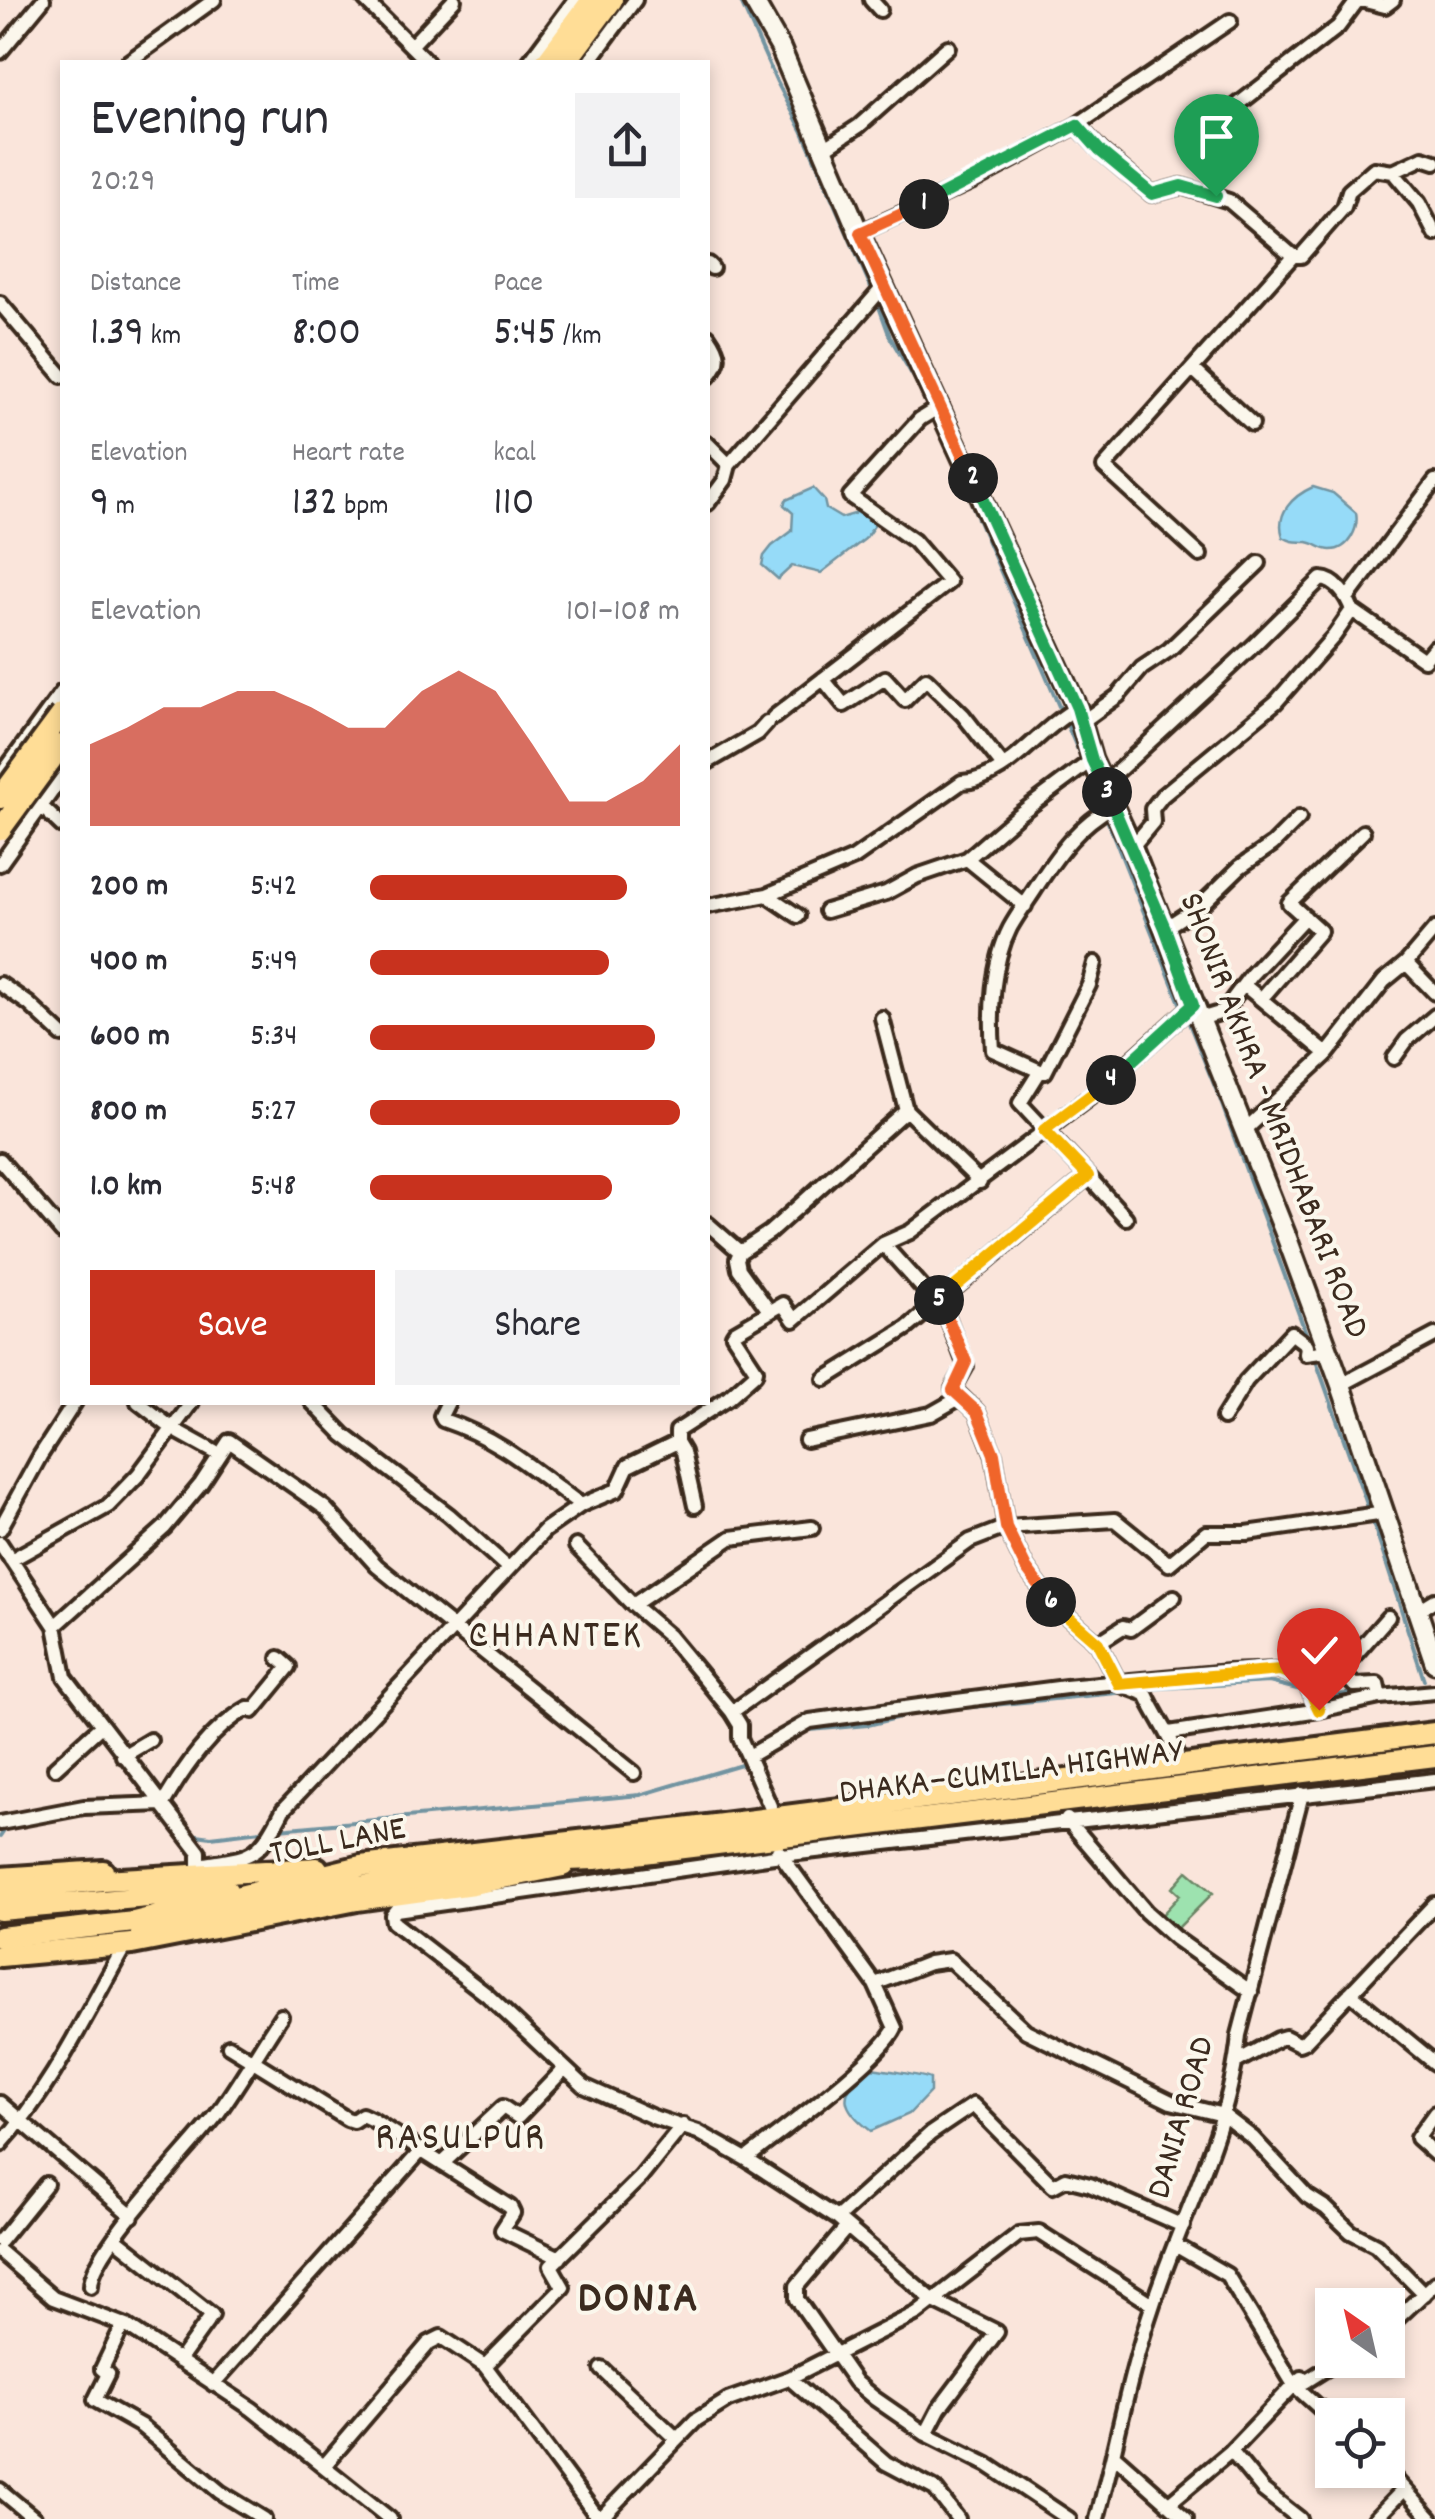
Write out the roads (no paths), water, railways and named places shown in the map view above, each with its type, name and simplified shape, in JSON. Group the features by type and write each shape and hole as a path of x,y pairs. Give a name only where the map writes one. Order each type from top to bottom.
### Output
{"main road":[{"path":"547,60 592,0"},
{"path":"567,60 612,0"},
{"name":"SHONIR AKHRA - MRIDHABARI ROAD","path":"753,0 780,47 881,288 1077,714 1092,760 1132,847 1341,1385 1381,1514 1435,1663"},
{"path":"0,798 60,717"},
{"path":"0,830 60,749"},
{"path":"0,1891 103,1880 371,1865 442,1848 1435,1722"},
{"name":"DHAKA–CUMILLA HIGHWAY","path":"683,1829 1435,1733"},
{"name":"DHAKA–CUMILLA HIGHWAY","path":"0,1956 126,1944 595,1859 768,1838 925,1829 1021,1816 1054,1801 1435,1756"},
{"name":"TOLL LANE","path":"2,1935 134,1922 371,1865 683,1829"},
{"name":"DHAKA–CUMILLA HIGHWAY","path":"2,1935 129,1936 338,1890 540,1861 595,1859"},
{"path":"0,1878 199,1865 371,1865"},
{"path":"0,1900 319,1877"},
{"path":"0,1910 288,1885"}],"street":[{"path":"0,52 42,0"},
{"path":"131,60 214,0"},
{"path":"365,0 425,60"},
{"path":"411,46 454,0"},
{"path":"530,60 575,0"},
{"path":"591,60 635,0"},
{"path":"1231,110 1338,26 1360,0 1385,6 1392,0"},
{"path":"860,233 973,181 1077,125 1230,21"},
{"path":"824,149 859,126 948,47"},
{"path":"1077,125 1100,151 1152,194 1181,186 1230,201 1294,256 1301,256 1344,207 1349,191 1374,169 1393,172 1423,158 1435,162"},
{"path":"1393,172 1419,203 1435,234"},
{"path":"1200,555 1104,467 1294,256"},
{"path":"710,501 725,480 728,465 881,288"},
{"path":"0,303 60,374"},
{"path":"710,339 719,354 718,365 710,375"},
{"path":"1194,370 1252,424"},
{"path":"710,761 758,733 949,582 914,541 850,496 920,419 939,408"},
{"path":"710,446 728,465"},
{"path":"1132,847 1153,822 1152,810 1162,796 1276,702 1334,636 1350,603 1430,500 1435,480"},
{"path":"710,906 767,894 854,858 962,782 979,781 1004,766 1051,724 1118,696 1142,668 1169,650 1259,564"},
{"path":"1104,784 1320,579 1326,579 1350,603 1424,660 1435,647"},
{"path":"823,680 844,705 885,678 904,700 926,679 963,715 1004,766"},
{"path":"60,695 2,775 60,824"},
{"path":"826,911 886,893 917,876 967,859 1018,814 1092,760"},
{"path":"0,864 60,779"},
{"path":"0,790 39,808"},
{"path":"1095,963 1045,1072 992,1050 991,1024 1009,930 1062,848 1091,819 1113,806"},
{"path":"1165,928 1202,904 1299,818"},
{"path":"1261,999 1320,931 1289,903 1363,832"},
{"path":"967,859 1025,906"},
{"path":"767,894 798,916"},
{"path":"695,1506 677,1431 728,1398 755,1374 733,1335 783,1304 794,1320 883,1244 910,1232 1033,1143 1171,1024 1196,1012 1223,1012 1305,917"},
{"path":"1245,1130 1327,1054 1384,981 1406,963 1435,929"},
{"path":"1406,963 1435,993"},
{"path":"0,984 60,1032"},
{"path":"1244,985 1327,1054"},
{"path":"1394,1058 1407,1040 1435,1016"},
{"path":"882,1018 906,1110 980,1182"},
{"path":"1040,1071 1020,1103 1126,1218"},
{"path":"770,1312 739,1269 740,1252 770,1232 906,1110"},
{"path":"0,1160 60,1230"},
{"path":"825,1379 906,1328 1088,1176"},
{"path":"710,1226 740,1252"},
{"path":"883,1244 946,1314 966,1362 954,1386 977,1412 994,1454 1006,1527 1026,1568 1050,1602 1098,1643 1169,1733 1177,1754"},
{"path":"1223,1418 1246,1380 1291,1334 1307,1345 1306,1354 1325,1350"},
{"path":"1341,1385 1435,1336"},
{"path":"806,1440 931,1414 961,1397"},
{"path":"0,1529 73,1405"},
{"path":"142,1405 173,1429 220,1455"},
{"path":"10,1560 108,1506 138,1475 190,1405"},
{"path":"315,1405 344,1435 449,1515 508,1568"},
{"path":"446,1405 443,1420 480,1432 517,1454 581,1506"},
{"path":"55,1626 165,1527 229,1441 296,1485 352,1534 377,1566 634,1773"},
{"path":"0,1543 55,1626 65,1677 200,1852 199,1865 247,1857 265,1846 283,1810 545,1530 581,1506 617,1490 628,1466 677,1442"},
{"path":"732,1712 948,1553 1006,1527 1115,1520 1169,1564 1206,1533 1247,1533 1381,1514"},
{"path":"634,1605 732,1538 812,1528"},
{"path":"576,1546 669,1636 732,1712 770,1806"},
{"path":"1098,1643 1122,1627 1130,1629 1174,1597"},
{"path":"1417,1611 1435,1600"},
{"path":"750,1760 810,1722 1049,1689 1132,1688 1263,1670 1280,1670 1305,1680 1354,1657 1388,1616"},
{"path":"163,1804 184,1769 221,1725 248,1708 253,1710 289,1667 279,1658"},
{"path":"1337,1668 1354,1685 1376,1684 1380,1697"},
{"path":"1305,1680 1319,1710"},
{"path":"1169,1733 1380,1697 1435,1692"},
{"path":"55,1768 101,1726"},
{"path":"124,1756 150,1740"},
{"path":"1021,1816 1068,1821 1435,1780"},
{"name":"DANIA ROAD","path":"1096,2519 1152,2304 1223,2115 1239,2034 1302,1794"},
{"path":"1054,1801 1146,1912 1175,1938 1251,1992"},
{"path":"0,1823 84,1807 163,1804"},
{"path":"925,1829 782,1855 406,1906 392,1915 394,1922 488,1995 584,2086 683,2126 746,2159 842,2222 934,2301 997,2332 926,2434"},
{"path":"746,2159 890,2040 895,2028 875,1984 768,1838"},
{"path":"1236,2062 1278,2039 1304,2042 1435,1904"},
{"path":"0,2144 22,2122 126,1944"},
{"path":"875,1984 929,1963 950,1960 1026,2031 1171,2102 1223,2115 1252,2138 1306,2196 1326,2208 1351,2232 1376,2246 1424,2294"},
{"path":"1350,1994 1435,2063"},
{"path":"91,2286 91,2274 132,2216 217,2114 282,2016"},
{"path":"230,2046 346,2119 353,2121 362,2115 442,2164 513,2210 503,2227 505,2232 560,2258"},
{"path":"442,2164 504,2107 518,2116 565,2068"},
{"path":"0,2103 132,2216"},
{"path":"1069,2519 988,2465 926,2434 865,2390 796,2299 796,2286 842,2222 930,2134 973,2105 1053,2186 1066,2180 1090,2185 1183,2226"},
{"path":"1435,2112 1418,2138 1435,2154"},
{"path":"485,2366 563,2288 550,2268 641,2178 683,2126"},
{"path":"214,2384 421,2151"},
{"path":"0,2241 46,2184"},
{"path":"324,2466 436,2338 441,2337 485,2366 608,2517 696,2420 728,2400 836,2356 934,2301 1019,2234 1039,2232 1152,2304"},
{"path":"116,2239 212,2315 179,2361"},
{"path":"1175,2245 1227,2275 1294,2385 1315,2403"},
{"path":"0,2252 53,2298 123,2326 252,2409 390,2519"},
{"path":"1405,2311 1435,2283"},
{"path":"123,2326 102,2369 108,2373 95,2400 141,2426 220,2492 264,2519"},
{"path":"602,2369 676,2439"},
{"path":"1168,2504 1231,2451 1302,2378 1305,2382 1315,2376"},
{"path":"788,2378 886,2463 935,2489 958,2519"},
{"path":"1231,2451 1264,2490 1300,2519"},
{"path":"1114,2455 1186,2519"},
{"path":"1375,2519 1404,2489 1432,2519"},
{"path":"0,2490 35,2519"}],"water":[{"path":"1313,487 1333,493 1356,513 1351,537 1337,549 1283,537 1282,520 1288,506"},
{"path":"813,488 824,500 826,509 841,518 854,514 863,505 878,520 865,539 821,573 792,566 778,579 762,565 764,556 792,531 793,513 784,505 786,500"},
{"path":"867,2068 930,2079 930,2092 909,2114 871,2131 853,2115 846,2100 851,2085"}],"waterway":[{"path":"740,0 873,292"},
{"path":"877,301 890,337 924,395"},
{"path":"938,426 1061,711"},
{"path":"1065,720 1083,762"},
{"path":"1086,771 1103,808"},
{"path":"1106,817 1182,1008"},
{"path":"1186,1016 1308,1339"},
{"path":"1315,1358 1424,1680"},
{"path":"1146,1689 1269,1682 1305,1691"},
{"path":"1384,1690 1424,1686"},
{"path":"1314,1693 1327,1696 1374,1691"},
{"path":"791,1739 810,1730 868,1725 921,1712 1127,1692"},
{"path":"279,1829 640,1795 748,1763"},
{"path":"0,1837 6,1828 76,1815"},
{"path":"190,1834 211,1837 269,1830"}],"district":[{"name":"CHHANTEK","path":"556,1638"},
{"name":"RASULPUR","path":"461,2140"},
{"name":"DONIA","path":"639,2301"}]}
